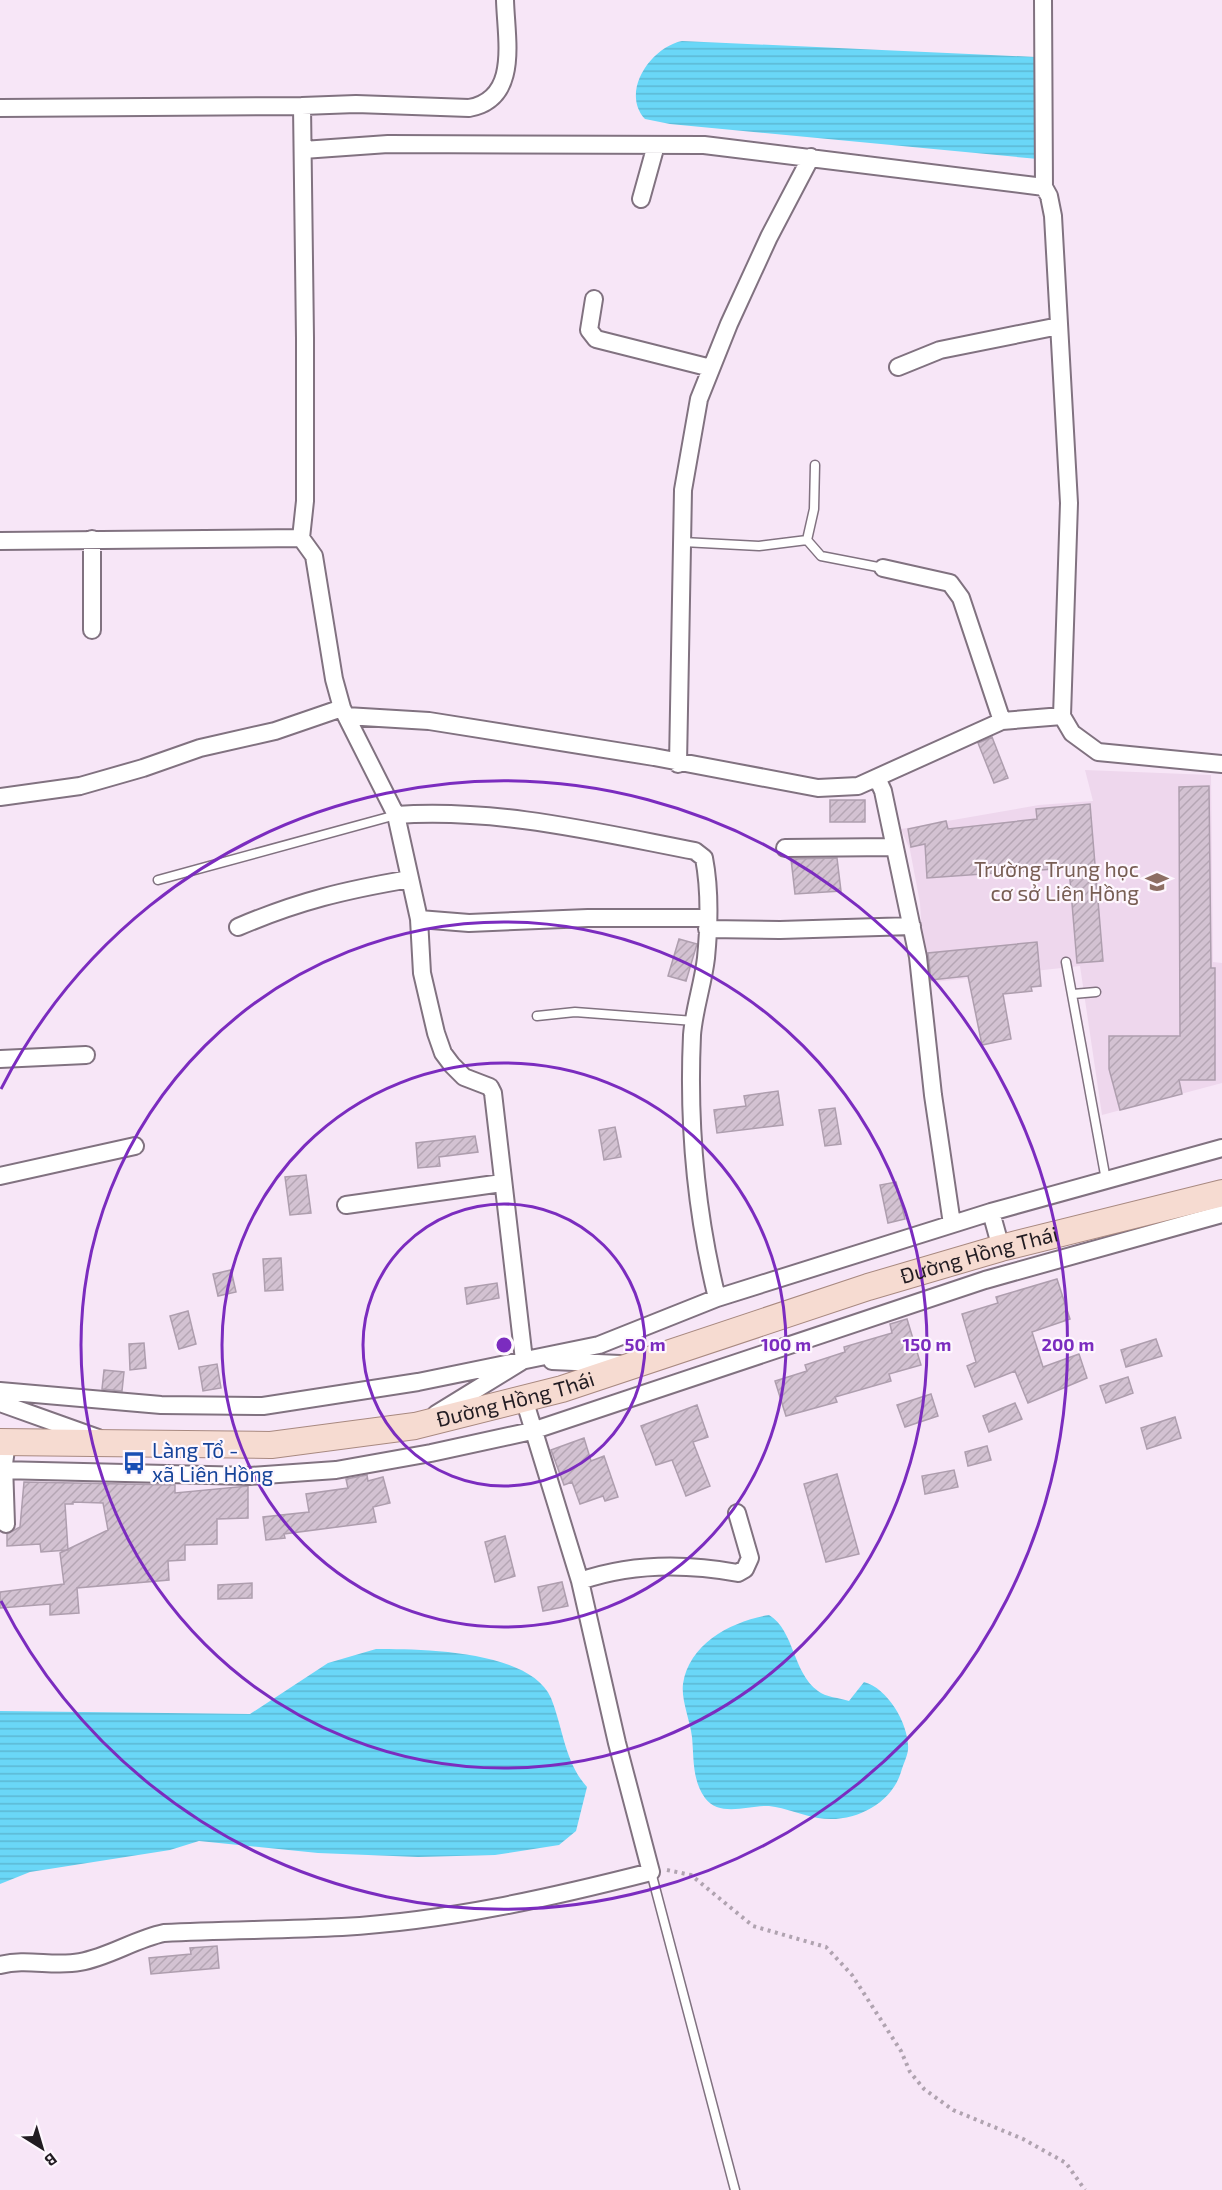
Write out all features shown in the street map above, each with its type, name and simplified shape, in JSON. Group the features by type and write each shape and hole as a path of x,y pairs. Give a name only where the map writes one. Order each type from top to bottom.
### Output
{"main road":[{"name":"Đường Hồng Thái","path":"3,1457 118,1445 271,1445 415,1426 524,1399 642,1365 868,1287 1001,1248 1222,1193"}],"street":[{"path":"0,108 356,104 469,108 483,106 500,91 506,77 505,0"},
{"path":"1042,0 1044,187 1049,196 1053,216 1069,503 1062,716 1072,733 1098,752 1222,764"},
{"path":"302,106 305,501 302,538 314,556 334,679 344,712 396,815 419,919 423,973 436,1034 443,1053 452,1065 464,1077 490,1087 493,1093 524,1360"},
{"path":"303,150 388,144 704,145 1044,187"},
{"path":"641,200 656,145"},
{"path":"678,764 683,490 699,399 769,237 811,157"},
{"path":"594,299 589,330 596,339 711,368"},
{"path":"898,367 940,350 1059,326"},
{"path":"0,541 302,538"},
{"path":"92,539 92,630"},
{"path":"883,568 950,583 961,598 1002,721"},
{"path":"0,797 80,786 143,768 200,748 344,712 429,721 654,757 678,764 818,788 858,786 1002,721 1062,716"},
{"path":"877,778 883,791 918,957 933,1095 952,1224"},
{"path":"396,815 475,813 536,821 695,850 704,858 706,959 694,1021 690,1094 696,1176 706,1253 717,1298"},
{"path":"785,848 894,847"},
{"path":"238,927 298,902 339,891 410,879"},
{"path":"419,919 469,923 588,918 707,923 780,930 912,926"},
{"path":"0,1059 86,1055"},
{"path":"0,1176 135,1146"},
{"path":"0,1391 161,1405 262,1406 418,1382 599,1345 717,1298 991,1212 1222,1148"},
{"path":"346,1205 502,1183"},
{"path":"991,1212 1001,1248"},
{"path":"6,1524 3,1457 250,1476 336,1470 431,1453 532,1431 985,1280 1222,1214"},
{"path":"415,1426 524,1360 642,1365"},
{"path":"0,1965 13,1962 79,1963 146,1936 164,1933 342,1927 483,1911 525,1904 651,1872 617,1743 579,1581 524,1399"},
{"path":"0,1402 118,1445"},
{"path":"579,1581 618,1570 676,1565 738,1573 744,1569 750,1558 737,1513"}],"lane":[{"path":"807,540 814,509 815,465"},
{"path":"683,542 759,546 807,540"},
{"path":"807,540 820,556 883,568"},
{"path":"158,880 396,815"},
{"path":"1066,962 1106,1180"},
{"path":"1073,994 1096,992"},
{"path":"537,1016 575,1012 694,1021"},
{"path":"651,1872 735,2190"}],"path":[{"path":"651,1872 668,1869 691,1875 753,1926 826,1947 852,1975 901,2051 910,2072 924,2089 953,2110 1023,2139 1066,2163 1085,2190"}],"shaded area":[{"path":"1085,770 1211,775 1213,962 1222,963 1222,1083 1102,1115 1080,966 925,983 920,903 910,850 901,829 1039,805 1093,801"}],"water":[{"path":"682,41 1036,57 1038,159 670,124 645,119 638,108 636,96 642,72 660,52"},
{"path":"769,1615 784,1631 803,1673 818,1691 849,1701 864,1682 881,1692 896,1709 908,1740 907,1755 896,1784 889,1794 868,1810 857,1815 831,1819 769,1806 727,1809 711,1804 701,1791 696,1776 692,1737 683,1697 683,1684 687,1670 694,1657 714,1636 741,1623"},
{"path":"376,1649 473,1655 521,1670 539,1682 551,1698 569,1756 587,1787 576,1831 559,1845 495,1855 418,1857 318,1853 199,1841 170,1850 30,1872 0,1884 0,1711 250,1714 328,1663"}],"building":[{"path":"992,737 1008,778 994,783 978,743"},
{"path":"1209,786 1211,968 1215,968 1215,1080 1179,1080 1182,1094 1120,1110 1109,1069 1109,1036 1180,1036 1179,787"},
{"path":"830,800 865,800 865,822 830,822"},
{"path":"1090,804 1103,961 1077,963 1069,868 927,878 925,844 911,847 908,829 946,821 948,829 1037,819 1036,809"},
{"path":"837,858 841,891 795,894 791,859"},
{"path":"679,939 697,944 686,981 668,976"},
{"path":"1037,942 1041,986 1031,987 1032,991 1003,994 1011,1039 982,1045 968,976 931,980 928,953"},
{"path":"778,1091 783,1125 717,1133 714,1110 746,1106 744,1096"},
{"path":"835,1108 841,1144 825,1146 819,1110"},
{"path":"615,1127 621,1157 604,1160 599,1130"},
{"path":"475,1136 478,1152 439,1157 440,1166 418,1168 416,1143"},
{"path":"306,1175 311,1213 290,1215 285,1177"},
{"path":"896,1182 905,1219 888,1223 880,1185"},
{"path":"281,1258 283,1290 265,1291 263,1259"},
{"path":"231,1270 236,1292 218,1296 213,1274"},
{"path":"1057,1279 1070,1319 1032,1332 1043,1367 1079,1354 1087,1378 1028,1403 1015,1371 975,1387 967,1366 976,1362 962,1314 998,1303 996,1297"},
{"path":"497,1283 499,1298 467,1304 465,1288"},
{"path":"188,1311 196,1344 179,1349 170,1316"},
{"path":"907,1319 921,1365 889,1374 891,1381 835,1397 837,1402 786,1416 775,1381 807,1371 805,1365 845,1352 844,1347 892,1333 890,1324"},
{"path":"1156,1339 1162,1356 1126,1367 1121,1350"},
{"path":"144,1343 146,1368 130,1370 129,1344"},
{"path":"217,1364 221,1388 203,1391 199,1367"},
{"path":"104,1370 124,1372 122,1391 102,1389"},
{"path":"1128,1377 1133,1393 1106,1403 1100,1386"},
{"path":"931,1394 938,1416 905,1427 897,1405"},
{"path":"1015,1403 1022,1419 989,1432 983,1416"},
{"path":"697,1405 708,1437 693,1442 710,1486 686,1496 672,1460 656,1465 641,1426"},
{"path":"1175,1417 1181,1438 1147,1449 1141,1428"},
{"path":"584,1438 591,1461 604,1456 618,1497 605,1501 603,1496 580,1504 572,1482 564,1485 551,1450"},
{"path":"987,1446 991,1460 968,1466 965,1452"},
{"path":"954,1470 958,1487 925,1494 922,1476"},
{"path":"837,1474 859,1554 826,1562 804,1484"},
{"path":"367,1475 368,1481 383,1477 390,1503 373,1507 376,1522 284,1534 285,1538 266,1540 263,1517 309,1512 306,1494 348,1488 346,1479"},
{"path":"24,1482 175,1485 175,1493 248,1486 248,1518 217,1519 217,1544 185,1545 185,1560 168,1561 169,1580 77,1588 79,1613 50,1615 50,1604 0,1608 0,1592 64,1584 60,1553 66,1550 41,1552 40,1544 7,1546 7,1534 20,1527","holes":["103,1503 108,1530 68,1549 65,1504"]},
{"path":"505,1536 515,1576 495,1582 485,1542"},
{"path":"562,1582 568,1606 543,1611 538,1587"},
{"path":"252,1583 252,1598 218,1599 218,1585"},
{"path":"217,1946 219,1968 151,1974 149,1958 191,1954 190,1948"}],"place":[{"name":"Trường Trung học cơ sở Liên Hồng","path":"1157,882"},
{"name":"Làng Tổ - xã Liên Hồng","path":"134,1463"}]}
